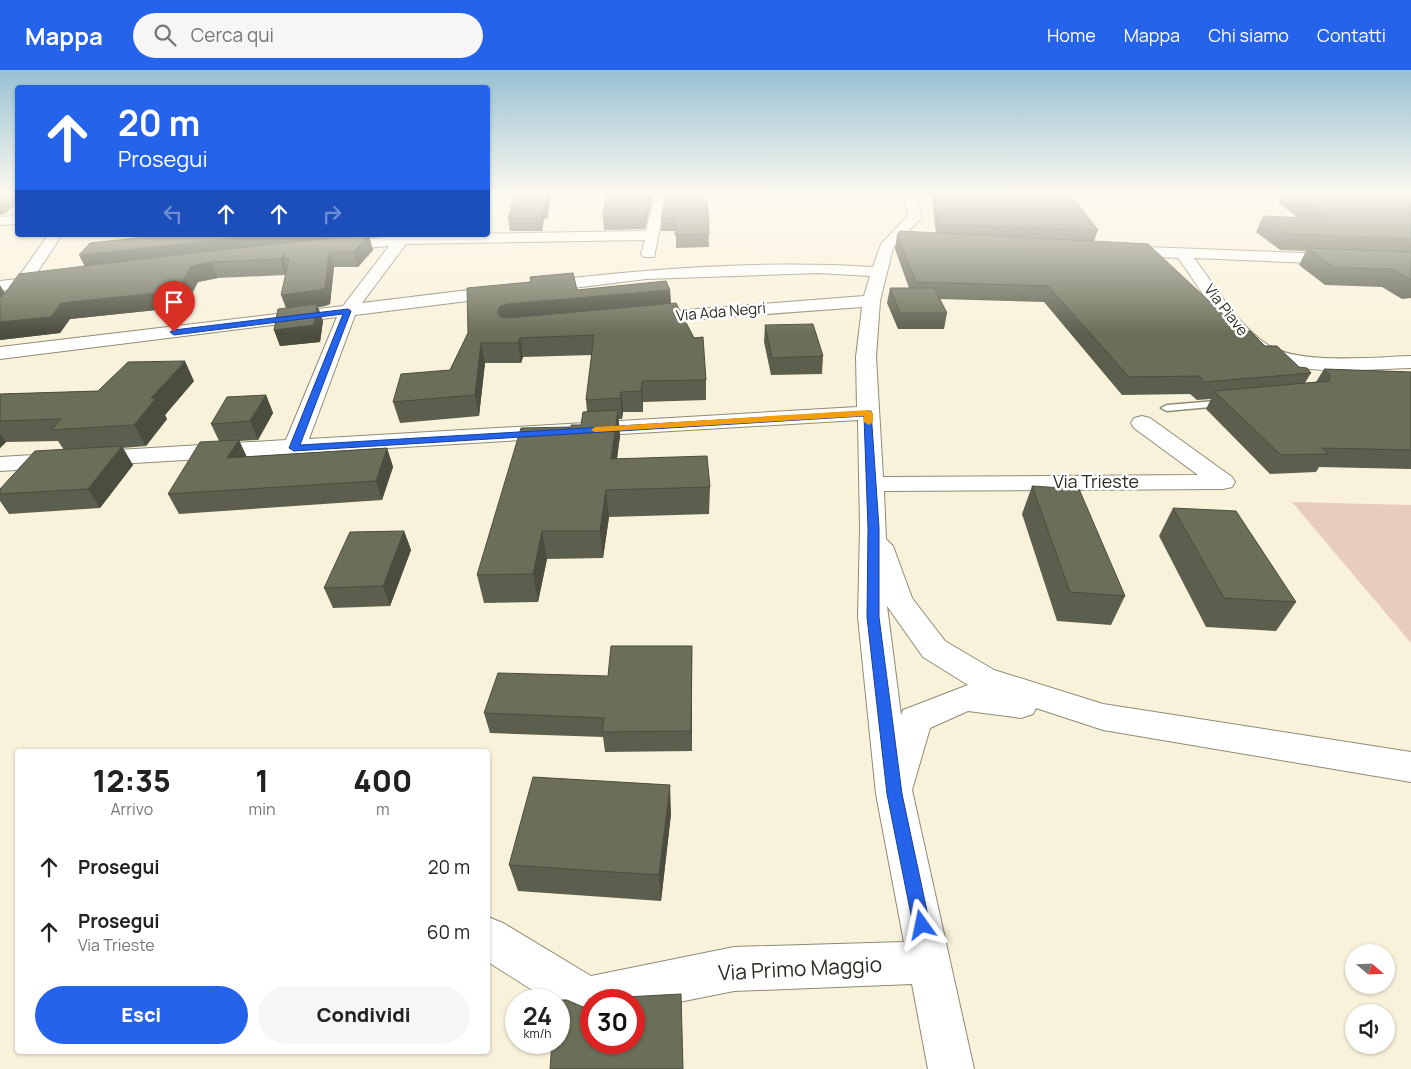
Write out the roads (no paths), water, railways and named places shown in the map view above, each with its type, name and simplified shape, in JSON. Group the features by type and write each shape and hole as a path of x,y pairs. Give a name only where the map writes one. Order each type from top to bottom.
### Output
{"street":[{"path":"0,315 51,241"},
{"path":"314,249 383,241"},
{"path":"294,448 348,311 402,241"},
{"path":"646,274 651,241"},
{"path":"894,241 886,247 871,301 866,357 873,528 873,617 894,794 951,1069"},
{"path":"1104,251 1411,262"},
{"name":"Via Piave","path":"1182,253 1252,342 1284,363 1304,360 1411,362"},
{"path":"0,353 646,274 818,268 880,272"},
{"path":"0,286 60,279"},
{"name":"Via Ada Negri","path":"628,320 871,301"},
{"path":"0,464 868,413"},
{"name":"Via Trieste","path":"871,484 1223,482 1142,423"},
{"path":"873,528 900,601 934,648 983,680 1103,717"},
{"path":"894,794 915,720 966,698 1103,717 1411,767"},
{"name":"Via Primo Maggio","path":"490,939 587,999 734,969 930,962"}],"lane":[{"path":"1167,408 1236,402"}]}
